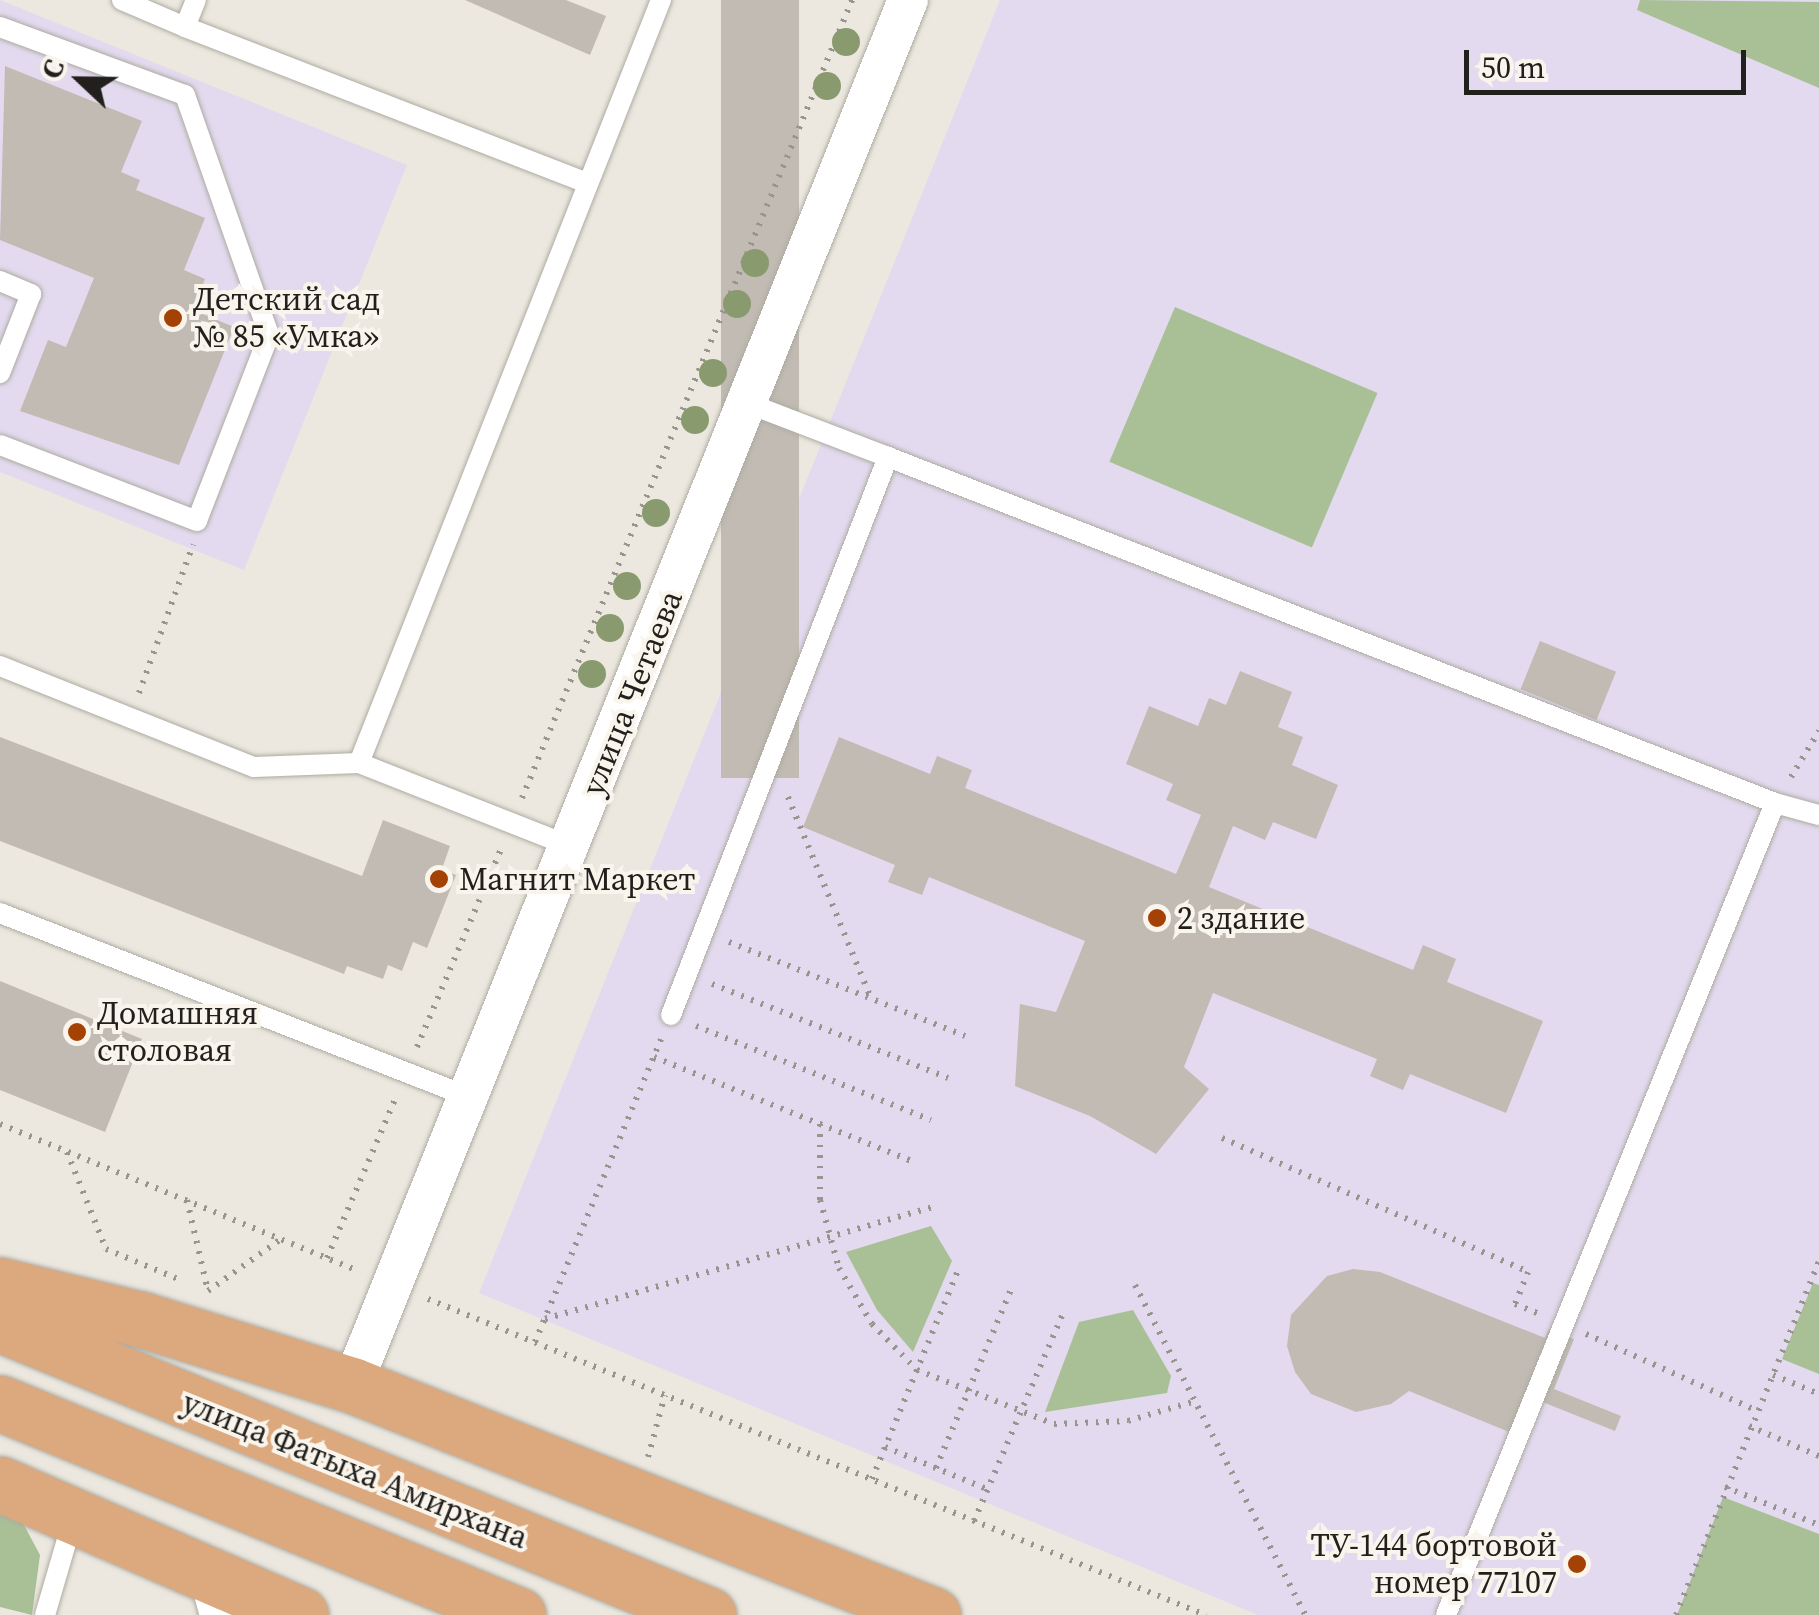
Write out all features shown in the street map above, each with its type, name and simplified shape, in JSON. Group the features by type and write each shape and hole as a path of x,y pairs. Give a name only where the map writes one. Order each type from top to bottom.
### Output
{"main road":[{"path":"0,1257 140,1319"},
{"path":"0,1286 140,1319 352,1385 933,1615"},
{"name":"улица Фатыха Амирхана","path":"0,1324 709,1615"},
{"path":"0,1403 518,1615"},
{"path":"0,1435 200,1582"},
{"path":"0,1484 74,1516 200,1582 302,1615"}],"street":[{"name":"улица Четаева","path":"352,1385 572,847 908,0"}],"lane":[{"path":"122,0 588,183"},
{"path":"185,27 196,0"},
{"path":"359,763 661,0"},
{"path":"0,27 185,95 269,335 197,522 0,445"},
{"path":"0,281 31,294 0,373"},
{"path":"747,404 1775,803 1819,815"},
{"path":"671,1016 888,456"},
{"path":"0,666 254,767 359,763 572,847"},
{"path":"1446,1615 1775,803"},
{"path":"0,913 469,1097"},
{"path":"45,1615 74,1516"}],"path":[{"path":"327,1258 511,825 852,0"},
{"path":"130,718 197,522"},
{"path":"1775,803 1819,732"},
{"path":"774,751 796,827 872,999"},
{"path":"704,932 965,1036"},
{"path":"688,974 948,1078"},
{"path":"534,1342 671,1016 931,1120"},
{"path":"654,1057 914,1162"},
{"path":"0,1124 359,1271"},
{"path":"820,1124 818,1162 828,1237 854,1297 917,1370 1018,1413 1093,1426 1195,1401"},
{"path":"1222,1138 1528,1272 1515,1304 1755,1410"},
{"path":"66,1151 106,1249 208,1291"},
{"path":"187,1200 208,1291"},
{"path":"545,1318 933,1206"},
{"path":"208,1291 281,1239"},
{"path":"1676,1615 1755,1410 1815,1283 1819,1261"},
{"path":"872,1479 959,1268"},
{"path":"1135,1285 1305,1615"},
{"path":"936,1468 1011,1290"},
{"path":"417,1294 1206,1615"},
{"path":"974,1520 1064,1311"},
{"path":"1774,1375 1819,1394"},
{"path":"646,1462 666,1395"},
{"path":"1749,1426 1819,1456"},
{"path":"885,1446 986,1489"},
{"path":"1725,1486 1819,1525"}],"shaded area":[{"name":"Детский сад № 85 «Умка»","path":"0,0 407,165 244,570 0,472"},
{"path":"1000,0 1819,0 1819,1615 1258,1615 479,1293"}],"green space":[{"path":"1640,0 1819,2 1819,88 1637,10"},
{"path":"1175,307 1378,393 1312,548 1109,462"},
{"path":"931,1226 952,1261 913,1352 877,1310 846,1252"},
{"path":"1813,1283 1819,1285 1819,1374 1782,1359"},
{"path":"1133,1310 1171,1376 1167,1393 1045,1412 1079,1322"},
{"path":"1723,1497 1819,1534 1819,1615 1677,1615"},
{"path":"0,1509 24,1525 40,1555 32,1615 0,1607"}],"building":[{"path":"465,0 566,0 606,16 590,55"},
{"path":"721,0 799,0 799,778 721,778"},
{"path":"5,66 142,121 121,172 140,180 136,190 205,218 184,270 205,279 193,310 234,327 179,465 20,411 48,340 66,347 94,278 0,240"},
{"path":"1540,641 1616,672 1597,720 1521,689"},
{"name":"2 здание","path":"1240,671 1292,692 1278,727 1303,737 1292,765 1338,785 1316,839 1273,822 1265,840 1233,826 1209,887 1413,970 1423,945 1456,959 1447,982 1543,1021 1506,1113 1410,1074 1403,1090 1370,1076 1377,1059 1213,993 1184,1067 1209,1089 1156,1154 1090,1116 1015,1086 1020,1004 1056,1012 1085,941 929,877 922,895 888,882 895,865 803,827 839,737 930,774 937,756 972,770 965,788 1176,874 1201,815 1166,800 1173,784 1126,764 1149,706 1198,726 1209,698 1226,705"},
{"path":"0,737 362,876 383,820 450,846 442,869 456,875 427,948 413,942 402,971 388,965 383,979 347,966 344,974 0,841"},
{"path":"0,981 142,1039 105,1132 0,1090"},
{"path":"1353,1269 1380,1272 1545,1338 1549,1329 1574,1339 1554,1389 1621,1416 1615,1431 1530,1397 1514,1434 1409,1391 1391,1404 1356,1412 1311,1394 1295,1372 1287,1346 1291,1315 1327,1276"}],"place":[{"name":"Детский сад № 85 «Умка»","path":"173,318"},
{"name":"Магнит Маркет","path":"439,879"},
{"name":"2 здание","path":"1157,918"},
{"name":"Домашняя столовая","path":"77,1032"},
{"name":"ТУ-144 бортовой номер 77107","path":"1577,1564"}]}
